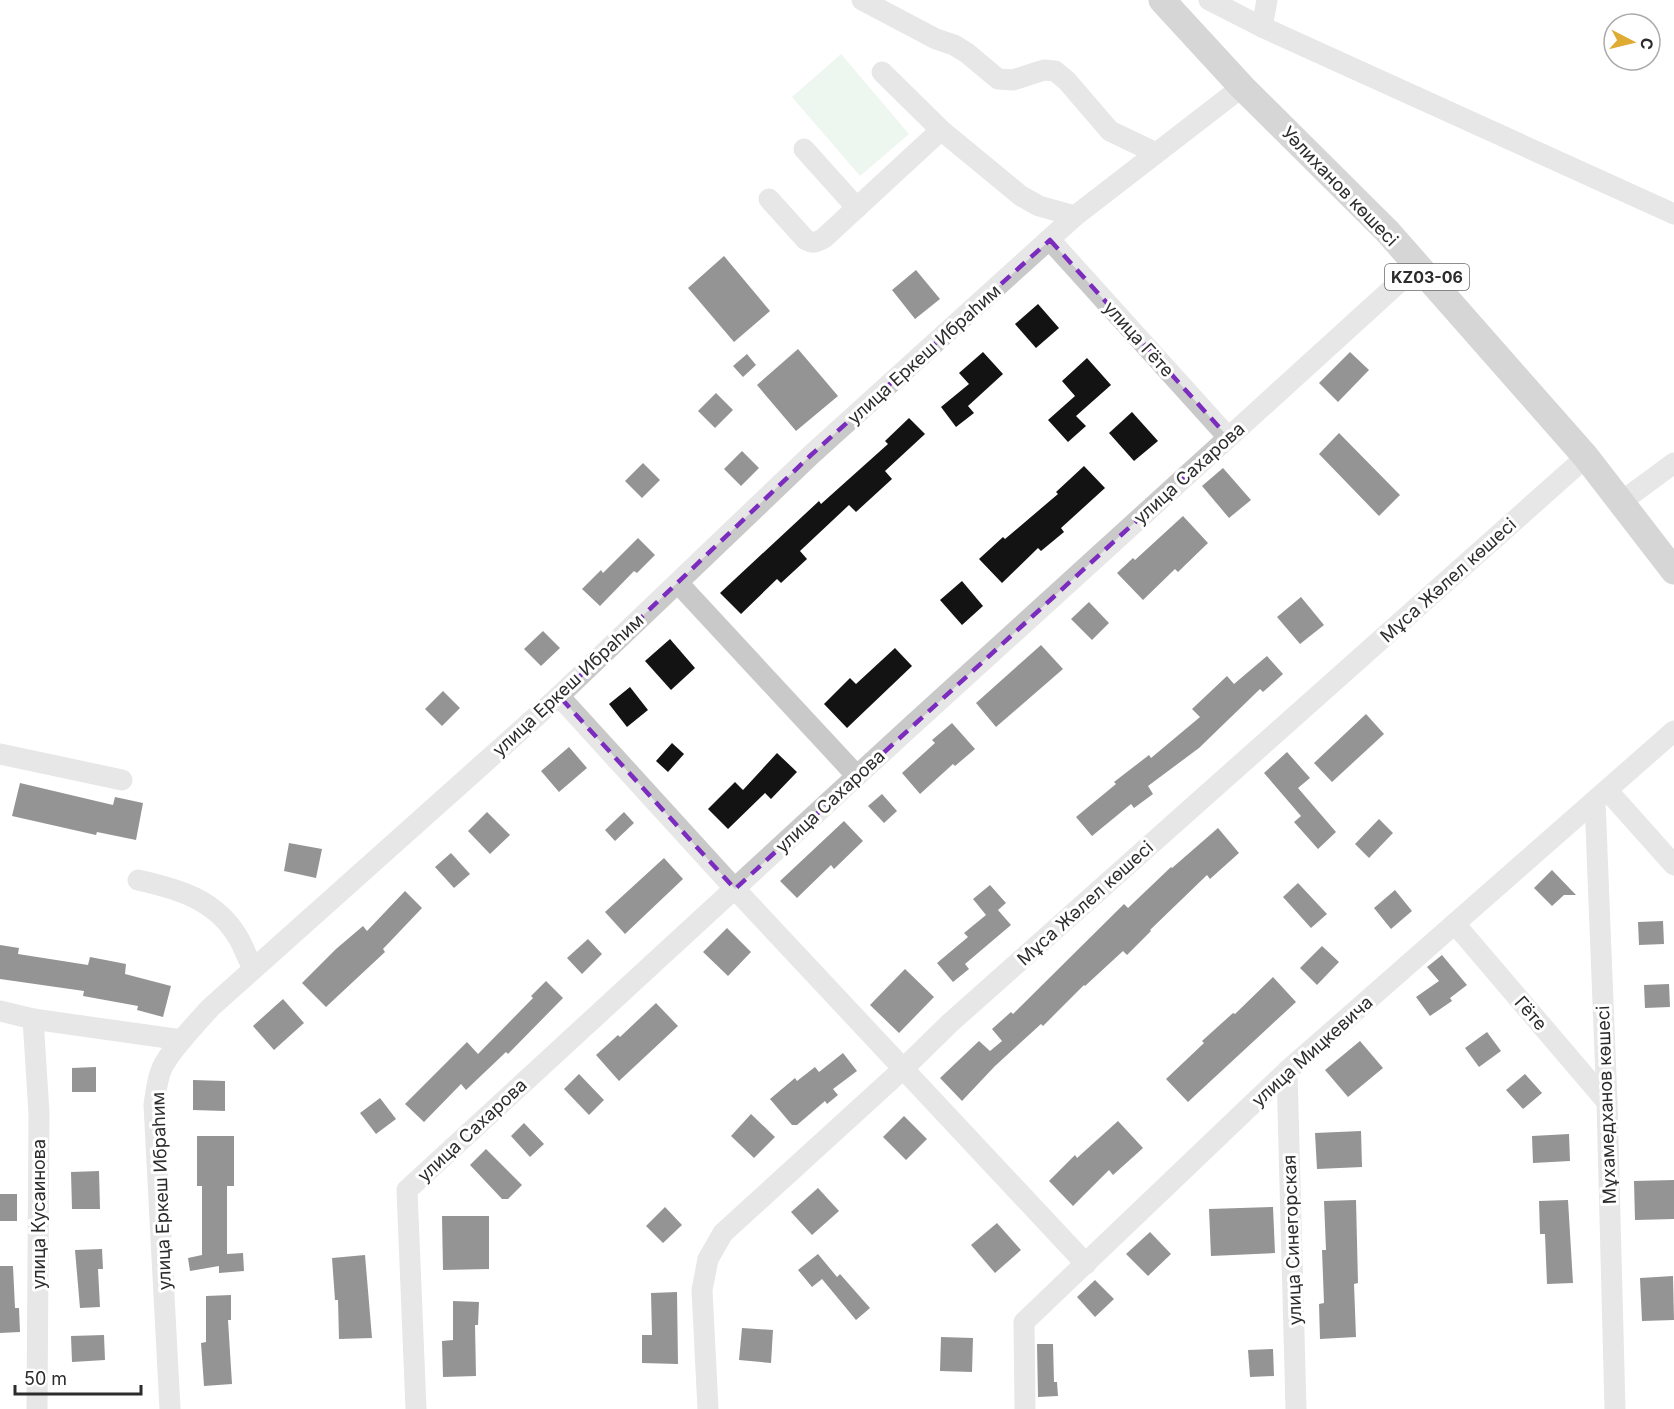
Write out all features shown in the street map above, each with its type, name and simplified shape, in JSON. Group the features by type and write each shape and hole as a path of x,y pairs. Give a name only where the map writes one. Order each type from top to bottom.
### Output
{"main road":[{"name":"Уәлиханов көшесі","path":"1162,0 1242,87 1386,231 1586,458 1674,571"}],"street":[{"path":"862,0 936,39 954,45 998,79 1013,80 1044,70 1055,70 1110,130 1156,153"},
{"path":"1209,0 1262,27 1674,214"},
{"path":"1262,27 1267,0"},
{"path":"882,72 941,130 1021,195 1039,206 1075,216"},
{"name":"улица Еркеш Ибраһим","path":"171,1409 154,1105 162,1066 182,1040 210,1008 559,696 811,455 1075,216 1242,87"},
{"path":"769,199 801,236 812,243 824,238 941,130"},
{"path":"804,149 857,208"},
{"name":"улица Гёте","path":"1050,240 1228,437"},
{"name":"улица Сахарова","path":"416,1409 407,1190 1417,266"},
{"name":"Мұса Жәлел көшесі","path":"708,1409 702,1290 708,1258 723,1233 950,1023 1586,458"},
{"path":"1621,502 1674,463"},
{"path":"678,583 857,776"},
{"path":"559,696 735,889 1086,1264"},
{"name":"улица Мицкевича","path":"1025,1409 1024,1322 1287,1071 1674,731"},
{"path":"0,754 122,780"},
{"path":"1601,796 1674,865"},
{"name":"Мұхамедханов көшесі","path":"1601,796 1615,1409"},
{"path":"138,880 166,886 194,896 219,915 238,938 253,969"},
{"name":"Гёте","path":"1455,924 1607,1102"},
{"path":"0,1011 33,1019 182,1040"},
{"name":"улица Кусаинова","path":"33,1019 39,1113 37,1409"},
{"name":"улица Синегорская","path":"1287,1071 1296,1409"}],"highlighted area":[{"path":"1050,240 1228,437 735,889 559,696 811,455"}],"green space":[{"path":"841,54 909,134 860,176 792,97"}],"building":[{"path":"724,256 770,311 734,342 688,288"},
{"path":"916,270 940,299 915,319 892,290"},
{"path":"1038,304 1059,328 1036,348 1015,324"},
{"path":"798,349 838,396 796,431 757,385"},
{"path":"983,352 1003,374 968,406 974,413 956,427 941,407 969,384 959,373"},
{"path":"1350,352 1369,370 1338,402 1319,383"},
{"path":"747,354 756,365 743,377 733,366"},
{"path":"1087,358 1111,385 1076,416 1086,426 1068,442 1048,420 1075,396 1062,381"},
{"path":"716,393 733,410 715,428 698,411"},
{"path":"1132,412 1158,441 1134,461 1109,433"},
{"path":"909,418 925,434 885,471 892,479 856,512 849,505 800,551 807,559 781,583 777,579 741,614 720,593 819,501 821,504 888,444 885,441"},
{"path":"1339,433 1400,495 1379,516 1319,454"},
{"path":"742,451 759,468 741,486 724,469"},
{"path":"643,463 660,480 642,498 625,481"},
{"path":"1084,466 1105,488 1061,528 1064,532 1041,551 1038,548 1002,583 979,559 1058,494 1056,492"},
{"path":"1223,468 1251,500 1229,518 1202,486"},
{"path":"1183,516 1208,543 1178,572 1175,569 1143,600 1117,573 1133,558 1135,560"},
{"path":"638,538 655,555 637,573 634,571 600,606 582,589 601,570 603,573"},
{"path":"962,581 983,606 962,625 940,600"},
{"path":"1301,597 1324,625 1300,644 1277,617"},
{"path":"1089,602 1109,623 1092,640 1071,619"},
{"path":"543,631 560,648 541,666 524,649"},
{"path":"670,639 695,668 671,690 645,661"},
{"path":"1041,645 1063,669 996,727 976,703"},
{"path":"895,648 912,666 847,728 824,704 850,678 856,684"},
{"path":"1267,656 1283,674 1263,692 1260,689 1199,748 1148,786 1153,794 1134,808 1131,804 1092,836 1076,817 1116,784 1114,782 1149,755 1151,758 1200,717 1192,709 1227,676 1234,684"},
{"path":"630,687 648,710 627,727 609,704"},
{"path":"443,691 460,708 442,726 425,709"},
{"path":"1366,714 1384,734 1332,782 1314,763"},
{"path":"952,723 975,749 955,766 953,764 920,794 902,773 935,743 932,740"},
{"path":"672,743 684,754 668,772 656,761"},
{"path":"569,747 587,768 559,792 541,771"},
{"path":"1287,752 1310,778 1298,788 1336,832 1318,849 1294,822 1301,816 1264,773"},
{"path":"777,753 797,772 771,799 765,793 728,829 708,809 735,782 743,790"},
{"path":"20,783 113,805 115,797 143,803 136,840 97,832 96,835 12,816"},
{"path":"882,794 897,811 884,823 868,806"},
{"path":"487,812 510,835 490,854 468,831"},
{"path":"624,812 634,823 615,841 605,830"},
{"path":"1379,819 1393,833 1369,858 1355,844"},
{"path":"844,821 863,841 834,869 831,865 797,898 780,881"},
{"path":"1218,828 1239,853 1210,879 1207,875 1127,955 1123,951 1084,985 1043,1026 1041,1024 995,1066 962,1101 940,1078 979,1041 990,1051 1002,1041 992,1029 1011,1012 1013,1014 1124,904 1128,908 1171,867"},
{"path":"289,843 322,849 316,878 284,871"},
{"path":"451,853 470,874 454,888 435,867"},
{"path":"664,858 683,879 625,934 605,912"},
{"path":"1552,870 1576,895 1564,895 1552,906 1534,888"},
{"path":"1298,883 1327,914 1311,928 1283,897"},
{"path":"990,885 1006,903 998,910 1011,925 965,964 969,969 953,982 937,963 968,937 964,933 986,915 973,899"},
{"path":"1395,890 1412,911 1391,929 1374,908"},
{"path":"405,891 422,908 383,949 385,952 326,1007 302,983 363,926 367,931"},
{"path":"1663,921 1664,944 1639,945 1638,922"},
{"path":"727,928 751,952 728,976 703,952"},
{"path":"588,939 602,954 582,974 567,958"},
{"path":"0,945 19,948 18,954 88,965 90,957 126,964 125,974 171,986 163,1017 137,1010 138,1006 83,996 84,991 0,979"},
{"path":"1322,946 1339,962 1317,985 1300,968"},
{"path":"1442,955 1467,985 1450,998 1452,1001 1430,1016 1416,997 1439,981 1427,967"},
{"path":"905,969 934,997 899,1033 870,1005"},
{"path":"1273,977 1296,1002 1188,1102 1166,1079 1204,1043 1202,1041 1233,1013 1235,1014"},
{"path":"546,981 563,998 508,1054 506,1052 466,1090 461,1084 424,1122 405,1104 467,1042 478,1054 533,998 531,996"},
{"path":"1669,984 1670,1007 1645,1008 1644,985"},
{"path":"283,999 304,1023 274,1050 253,1026"},
{"path":"656,1003 678,1026 619,1081 596,1055 618,1035 620,1037"},
{"path":"1487,1032 1501,1051 1479,1067 1465,1048"},
{"path":"1360,1041 1383,1068 1348,1097 1325,1070"},
{"path":"843,1053 857,1071 833,1089 838,1095 827,1104 825,1101 797,1125 792,1125 770,1099 795,1078 797,1081 815,1067 819,1072"},
{"path":"96,1067 96,1092 72,1092 72,1068"},
{"path":"579,1074 604,1100 589,1115 564,1089"},
{"path":"1525,1074 1542,1093 1523,1109 1506,1090"},
{"path":"193,1080 225,1081 225,1111 193,1110"},
{"path":"380,1098 396,1119 376,1134 360,1113"},
{"path":"751,1114 775,1137 754,1158 731,1136"},
{"path":"904,1116 927,1139 906,1160 883,1137"},
{"path":"1118,1121 1143,1148 1113,1175 1109,1170 1073,1206 1049,1181 1075,1155 1077,1158"},
{"path":"524,1123 544,1144 530,1157 511,1136"},
{"path":"1361,1131 1362,1167 1317,1169 1315,1133"},
{"path":"1569,1134 1570,1161 1533,1163 1532,1136"},
{"path":"197,1136 234,1136 234,1186 227,1186 227,1254 243,1253 244,1271 219,1273 219,1266 190,1271 188,1258 202,1255 202,1186 197,1186"},
{"path":"486,1149 522,1185 508,1199 502,1199 470,1165"},
{"path":"99,1171 100,1209 72,1209 71,1172"},
{"path":"1674,1180 1674,1219 1635,1220 1634,1181"},
{"path":"818,1188 839,1211 812,1235 791,1212"},
{"path":"0,1194 17,1194 17,1221 0,1221"},
{"path":"1356,1200 1358,1283 1354,1284 1356,1337 1320,1339 1319,1304 1324,1303 1322,1250 1326,1250 1324,1201"},
{"path":"1568,1200 1573,1283 1547,1284 1545,1234 1540,1234 1539,1201"},
{"path":"665,1207 682,1225 663,1243 646,1226"},
{"path":"1273,1207 1275,1253 1211,1256 1209,1209"},
{"path":"442,1216 489,1216 489,1269 443,1270"},
{"path":"997,1223 1021,1250 995,1273 971,1245"},
{"path":"1150,1232 1171,1254 1148,1276 1126,1254"},
{"path":"102,1249 103,1269 98,1269 100,1307 80,1308 75,1250"},
{"path":"818,1254 837,1277 840,1274 870,1308 856,1320 822,1279 812,1287 798,1270"},
{"path":"365,1255 372,1338 339,1339 338,1300 335,1300 332,1258"},
{"path":"0,1266 13,1266 15,1308 19,1308 20,1332 0,1333"},
{"path":"1673,1276 1674,1320 1642,1321 1640,1278"},
{"path":"1095,1280 1114,1299 1095,1317 1077,1297"},
{"path":"677,1292 678,1364 642,1363 642,1335 652,1335 651,1293"},
{"path":"231,1295 231,1320 228,1320 232,1384 204,1386 201,1343 206,1342 206,1296"},
{"path":"453,1301 479,1302 478,1325 475,1325 476,1376 443,1377 442,1341 453,1340"},
{"path":"742,1328 773,1330 771,1363 739,1360"},
{"path":"104,1335 105,1360 72,1362 71,1336"},
{"path":"941,1337 973,1338 972,1372 940,1371"},
{"path":"1037,1344 1053,1344 1054,1382 1057,1382 1058,1396 1038,1397"},
{"path":"1273,1349 1274,1376 1250,1377 1248,1350"}]}
